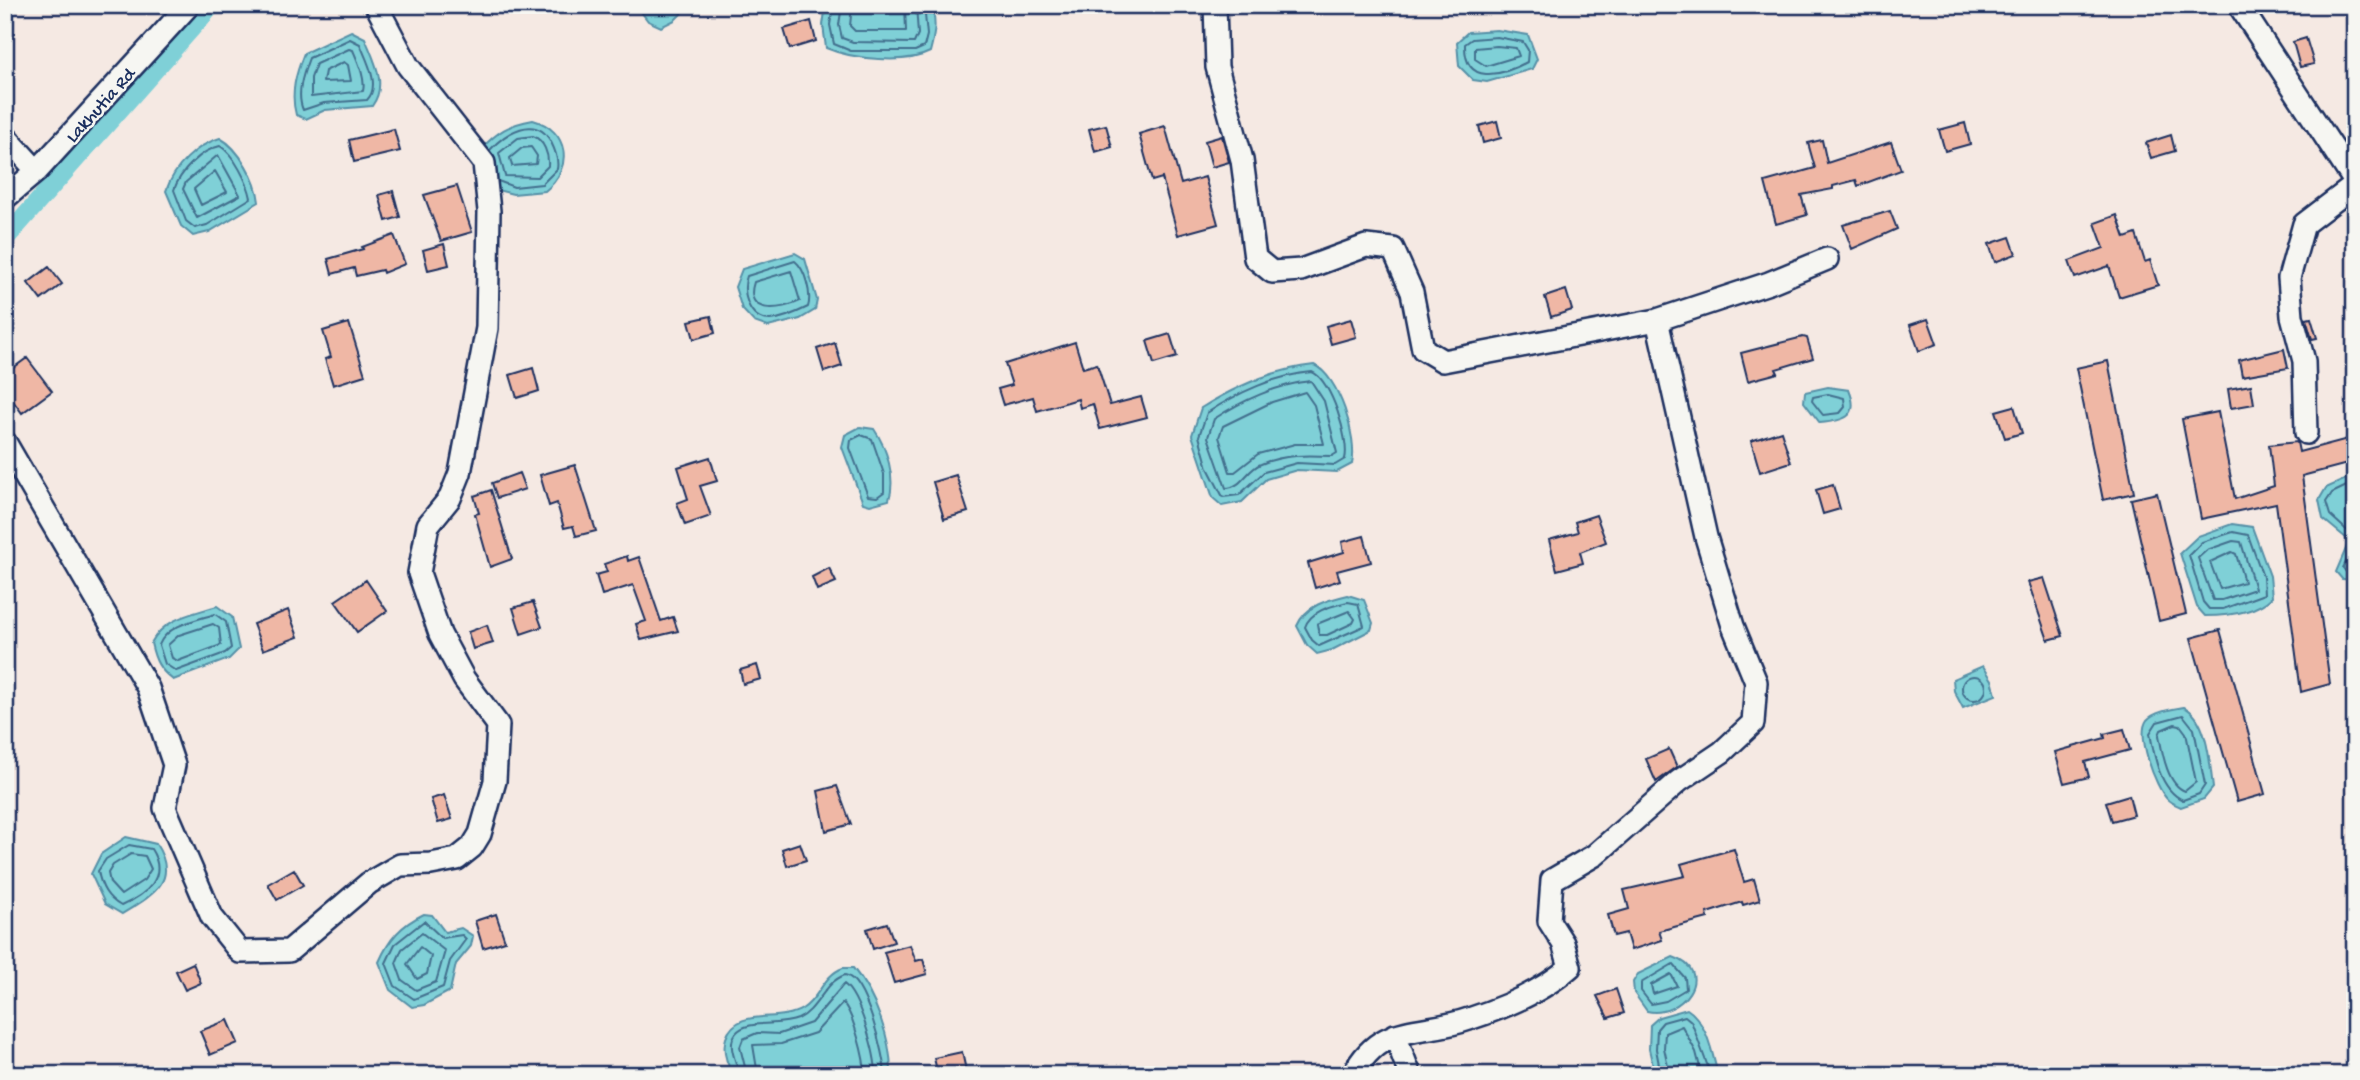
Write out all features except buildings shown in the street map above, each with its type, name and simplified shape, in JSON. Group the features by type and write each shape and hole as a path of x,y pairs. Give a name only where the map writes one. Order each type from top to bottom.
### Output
{"street":[{"name":"Lakhutia Rd","path":"5,198 37,171 189,5"},
{"path":"5,442 148,688 174,765 164,808 212,917 240,952 289,951 369,883 400,865 431,864 457,859 472,847 480,834 495,781 498,725 464,679 440,634 419,573 428,524 450,498 460,473 487,328 489,211 484,163 408,66 376,5"},
{"path":"1215,5 1217,67 1242,160 1255,258 1272,272 1301,270 1366,246 1392,249 1412,292 1423,349 1443,361 1657,320 1769,283 1828,259"},
{"path":"2239,5 2355,184 2304,224 2288,278 2292,316 2304,361 2306,433"},
{"path":"5,136 37,171"},
{"path":"1353,1075 1364,1052 1395,1035 1468,1019 1553,982 1570,967 1563,943 1549,921 1552,880 1595,855 1679,781 1722,752 1753,723 1756,682 1733,626 1706,537 1657,320"},
{"path":"1395,1035 1410,1075"}],"water":[{"path":"636,5 690,5 675,20 661,27 648,21"},
{"path":"826,5 930,5 935,23 930,52 907,58 878,59 826,48 823,25"},
{"path":"1497,30 1528,35 1537,59 1532,69 1487,82 1473,80 1459,66 1457,42 1468,32"},
{"path":"351,31 365,38 378,72 379,89 372,106 325,110 306,119 296,115 295,83 304,53"},
{"path":"533,120 554,132 560,141 563,161 560,172 545,191 513,194 497,190 481,149 504,130"},
{"path":"220,138 234,149 246,166 259,202 209,232 193,236 181,226 166,191 174,174 187,158"},
{"path":"795,253 805,259 817,300 815,310 800,319 768,327 754,322 742,309 735,287 742,269"},
{"path":"1314,365 1331,381 1345,409 1352,439 1352,464 1337,472 1297,470 1266,479 1242,502 1222,506 1213,498 1192,435 1201,408 1255,380 1284,370"},
{"path":"1828,387 1849,390 1853,407 1842,419 1820,423 1804,402 1805,392"},
{"path":"860,427 874,429 883,445 891,473 889,500 870,505 863,503 842,447 845,435"},
{"path":"2355,475 2355,580 2342,579 2336,572 2348,544 2346,538 2323,519 2319,500 2326,488"},
{"path":"2232,524 2252,527 2270,576 2272,597 2250,610 2205,616 2197,607 2180,553 2198,536"},
{"path":"1348,595 1364,600 1373,623 1371,630 1332,650 1317,654 1307,645 1297,626 1312,608 1325,601"},
{"path":"217,606 232,617 239,649 229,659 173,680 158,664 151,643 171,622"},
{"path":"1983,666 1992,680 1996,695 1963,708 1954,691 1953,679"},
{"path":"2184,707 2192,713 2203,731 2213,788 2204,799 2181,807 2168,800 2157,783 2145,748 2144,727 2147,720 2155,714"},
{"path":"126,837 156,844 165,868 160,886 122,914 105,904 91,874 101,854"},
{"path":"424,914 432,915 445,932 461,928 473,936 471,946 456,964 450,991 424,1005 412,1007 390,990 379,962 397,934"},
{"path":"1673,957 1686,964 1693,973 1689,993 1671,1008 1659,1012 1647,1011 1634,993 1633,982 1638,974"},
{"path":"853,968 875,1004 889,1048 891,1075 733,1075 727,1062 725,1047 731,1028 748,1019 792,1013 802,1009 836,971"},
{"path":"1687,1009 1704,1030 1718,1075 1655,1075 1649,1049 1650,1025 1659,1017"}],"waterway":[{"path":"5,239 212,5"}]}
